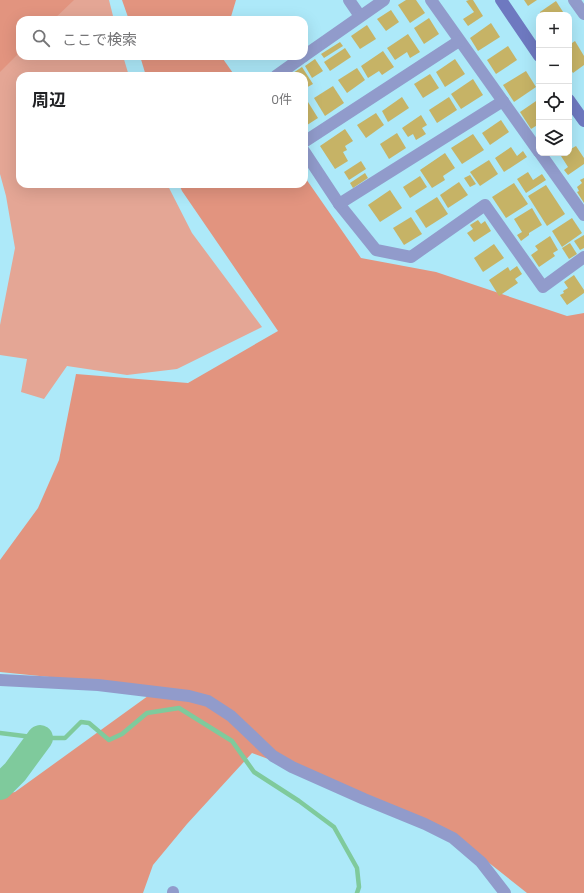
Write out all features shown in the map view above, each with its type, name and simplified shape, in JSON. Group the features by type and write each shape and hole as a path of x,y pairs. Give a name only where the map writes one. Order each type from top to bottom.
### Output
{"street":[{"path":"349,0 360,16"},
{"path":"308,53 384,0"},
{"path":"431,0 536,146"},
{"path":"501,0 536,52"},
{"path":"574,0 584,14"},
{"path":"308,139 459,41"},
{"path":"282,72 298,60"},
{"path":"339,204 503,101"},
{"path":"572,104 584,121"},
{"path":"543,156 584,215"},
{"path":"308,157 339,204 376,250 411,257 485,205 543,287 584,257"},
{"path":"0,680 98,685 189,696 208,702 231,716 273,756 292,767 425,824 452,838 481,862 505,893"}],"shaded area":[{"path":"0,0 74,0 57,16 16,16 16,56 0,72"},
{"path":"44,0 109,0 113,16 16,16 16,60 124,60 128,72 16,72 16,188 169,188 192,233 262,327 177,369 127,375 67,366 44,399 21,392 27,359 0,355 0,325 15,248 6,196 0,174 0,14"},
{"path":"122,0 236,0 231,16 128,16"},
{"path":"141,60 224,60 232,72 145,72"},
{"path":"308,182 361,258 436,272 567,316 584,313 584,893 527,893 464,843 355,791 252,753 187,824 153,865 143,893 0,893 0,795 15,792 159,688 0,672 0,560 38,508 59,460 76,374 188,383 278,331 181,188 308,188"}],"building":[{"path":"406,0 416,0 425,13 410,23 398,5"},
{"path":"473,0 483,16 468,26 463,19 474,12 466,1"},
{"path":"524,0 537,0 528,6"},
{"path":"556,1 563,12 540,12"},
{"path":"391,10 399,22 386,31 377,19"},
{"path":"429,18 439,34 424,44 414,28"},
{"path":"491,23 500,37 478,51 470,38"},
{"path":"367,25 376,39 360,49 351,36"},
{"path":"408,34 420,52 410,58 407,52 395,60 387,48"},
{"path":"575,41 584,56 584,65 573,73 572,72 572,43"},
{"path":"340,42 343,46 324,58 321,54"},
{"path":"508,46 517,60 496,74 487,60"},
{"path":"345,48 351,57 330,71 324,62"},
{"path":"383,51 394,67 382,75 379,71 368,78 361,66"},
{"path":"315,59 323,71 312,78 305,66"},
{"path":"455,59 465,74 445,87 436,72"},
{"path":"302,67 305,72 294,72"},
{"path":"357,68 365,80 347,93 338,80"},
{"path":"526,71 536,87 514,102 503,85"},
{"path":"430,74 439,88 423,98 414,84"},
{"path":"308,76 313,84 308,87"},
{"path":"473,79 483,95 461,109 451,94"},
{"path":"333,86 344,103 325,116 314,98"},
{"path":"402,97 409,108 388,122 382,111"},
{"path":"449,97 457,110 437,123 429,110"},
{"path":"536,101 536,126 531,129 520,112"},
{"path":"308,102 318,118 308,124"},
{"path":"376,113 384,125 366,138 357,125"},
{"path":"421,115 427,125 422,128 426,134 416,140 413,134 408,137 402,128"},
{"path":"501,120 509,132 490,145 482,133"},
{"path":"345,129 353,141 345,146 347,150 343,152 348,161 335,169 320,146"},
{"path":"397,133 406,148 389,159 380,144"},
{"path":"473,134 484,150 462,164 451,148"},
{"path":"576,146 584,158 584,164 568,175 564,170 568,167 561,156 572,156 572,148"},
{"path":"511,147 517,156 523,151 527,157 504,172 495,158"},
{"path":"445,153 455,168 443,176 445,180 432,188 420,170"},
{"path":"489,160 498,174 480,186 470,172"},
{"path":"361,161 366,169 349,180 344,172"},
{"path":"528,172 533,180 542,174 546,180 526,193 517,179"},
{"path":"365,173 368,178 353,188 350,183"},
{"path":"470,175 476,184 470,187 464,178"},
{"path":"420,176 427,187 410,198 403,187"},
{"path":"584,178 584,203 577,192 579,191 577,187 582,183 580,180"},
{"path":"459,182 468,195 448,208 440,195"},
{"path":"514,183 528,204 506,218 492,197"},
{"path":"546,185 565,214 547,226 528,196"},
{"path":"390,190 402,208 380,222 368,205"},
{"path":"437,197 448,214 426,228 415,211"},
{"path":"532,208 542,225 529,233 529,235 521,241 517,235 522,232 514,219"},
{"path":"411,217 422,234 404,245 393,228"},
{"path":"572,218 582,233 562,247 552,231"},
{"path":"478,220 481,224 485,221 491,231 474,242 467,233 473,229 470,225"},
{"path":"584,235 584,248 580,250 574,241"},
{"path":"550,236 558,250 553,253 555,256 539,267 531,255 538,250 535,246"},
{"path":"570,243 577,254 569,259 562,248"},
{"path":"494,244 504,258 483,272 474,258"},
{"path":"517,266 522,274 515,279 518,283 499,296 489,280 508,267 510,271"},
{"path":"574,275 584,290 584,293 567,305 560,295 568,288 564,282"}],"waterway":[{"path":"0,733 40,738 65,738 81,722 89,723 109,740 122,734 147,713 179,708 232,741 254,772 299,801 334,827 357,868 359,887 357,893"},
{"path":"0,787 15,772 40,738"}]}
